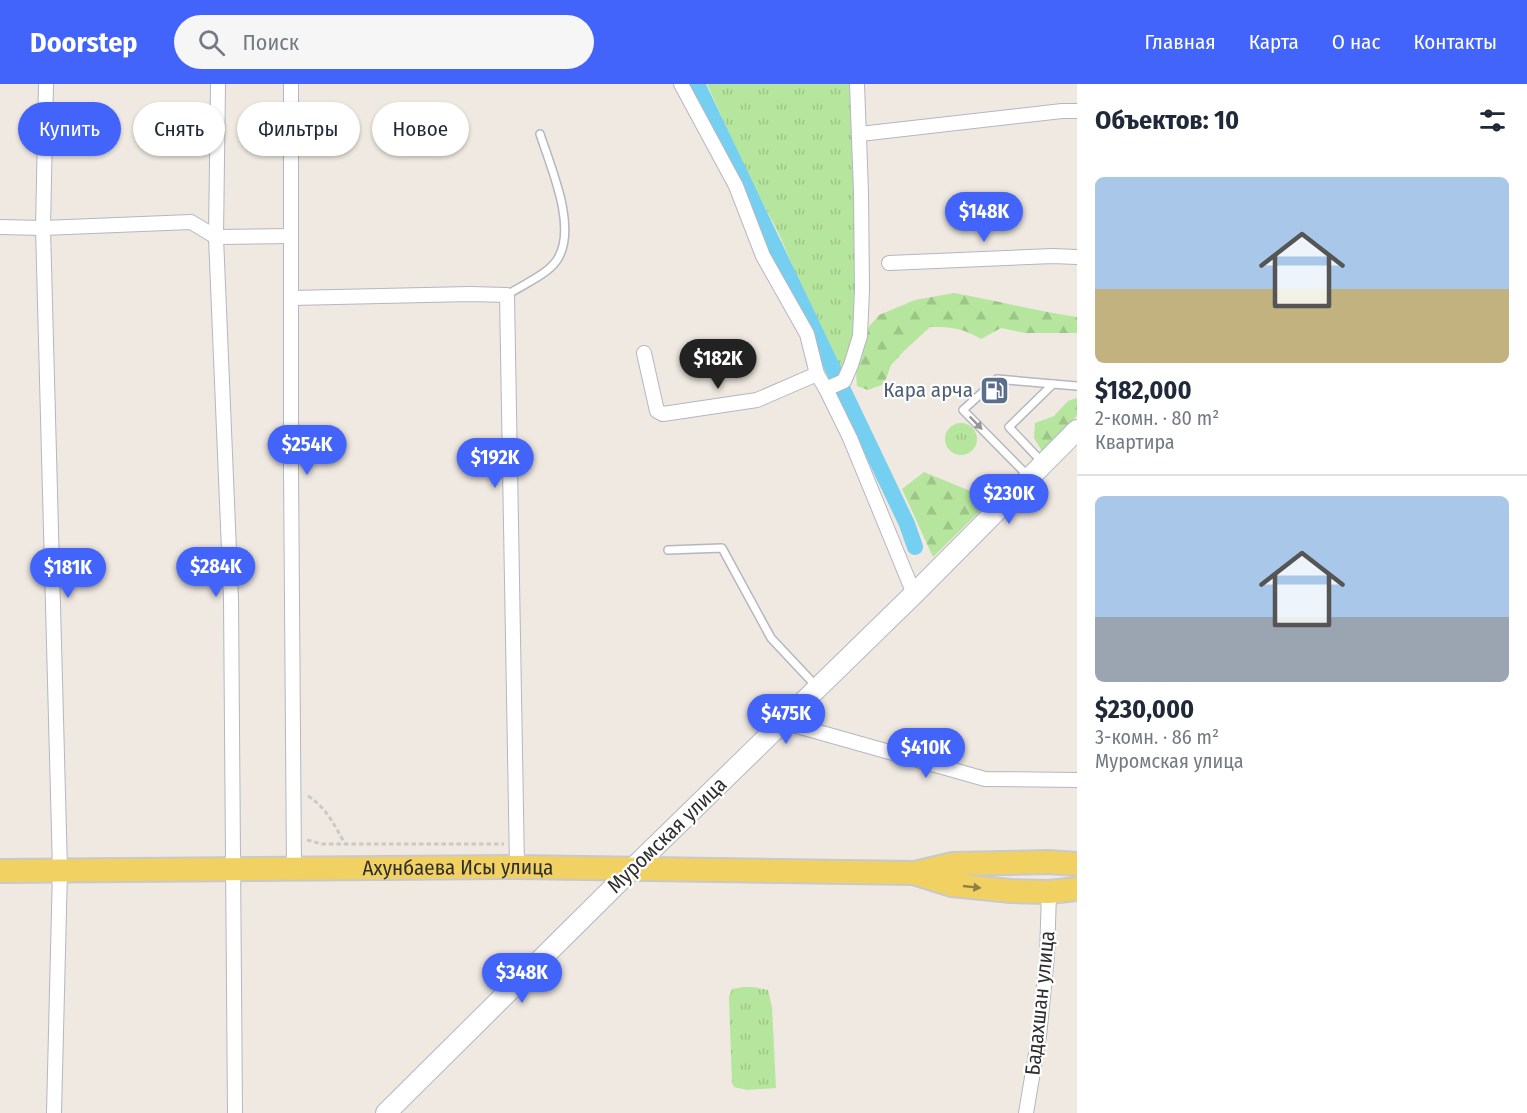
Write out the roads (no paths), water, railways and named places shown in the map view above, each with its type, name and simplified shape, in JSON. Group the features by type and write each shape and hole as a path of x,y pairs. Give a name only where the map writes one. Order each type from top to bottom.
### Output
{"main road":[{"name":"Муромская улица","path":"386,1113 914,594 1077,430"},
{"name":"Ахунбаева Исы улица","path":"0,871 517,867 915,873 953,864 1048,862 1077,864"},
{"name":"Ахунбаева Исы улица","path":"915,873 952,885 1011,891 1049,892 1077,889"}],"street":[{"path":"46,84 44,228 60,870 54,1113"},
{"path":"218,84 216,237 231,599 235,1113"},
{"path":"291,84 294,869"},
{"path":"681,84 736,186 763,256 807,334 817,374 835,385 850,438 914,594"},
{"path":"835,385 851,365 860,336 862,290 857,84"},
{"path":"860,134 1077,111"},
{"path":"0,226 44,228 191,222 216,237 291,236"},
{"path":"889,263 1077,257"},
{"path":"292,298 507,295 517,867"},
{"path":"644,353 657,411 663,414 757,400 817,374"},
{"path":"783,722 985,779 1077,780"},
{"name":"Бадахшан улица","path":"1026,1113 1039,1036 1047,956 1049,892"}],"lane":[{"path":"507,295 536,279 556,261 565,241 562,200 540,134"},
{"path":"1030,478 963,410 998,379 1077,386"},
{"path":"1044,463 1009,427 1053,384"},
{"path":"668,550 722,548 771,638 818,688"}],"waterway":[{"path":"697,84 907,524 915,547"}],"place":[{"name":"Кара арча","path":"994,390"}]}
